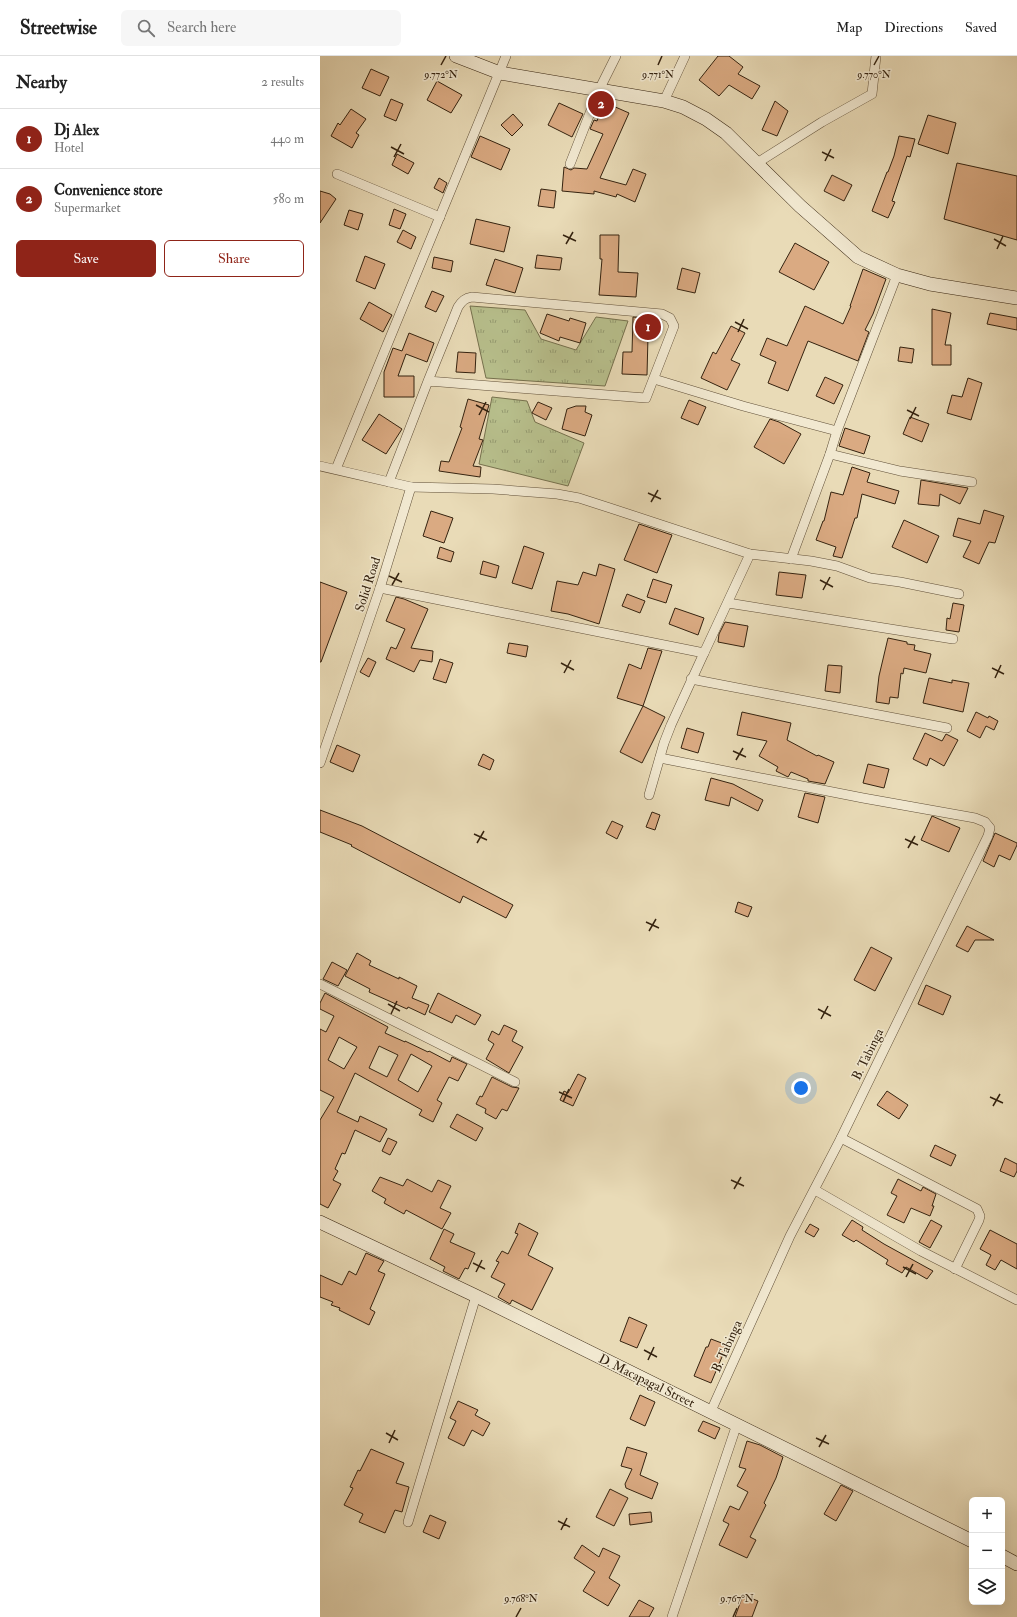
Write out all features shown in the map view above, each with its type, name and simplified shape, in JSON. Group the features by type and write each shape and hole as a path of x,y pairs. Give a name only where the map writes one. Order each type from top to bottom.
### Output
{"street":[{"path":"456,56 500,73 664,101 683,107 706,119 726,133 800,206 858,257 897,275 930,284 1017,298"},
{"path":"336,469 506,56"},
{"path":"570,164 599,90 616,56"},
{"path":"664,101 686,56"},
{"path":"757,163 822,122 872,94 876,56"},
{"path":"337,174 440,217"},
{"path":"791,559 837,431 897,275"},
{"path":"389,482 428,380 461,303 467,298 472,297 667,315 673,321 674,326 646,398 428,380"},
{"path":"654,379 743,406 837,431"},
{"path":"830,454 900,471 972,482"},
{"path":"320,466 411,487 530,491 557,494 610,508 750,554 811,561 830,565 870,578 900,582 959,594"},
{"name":"Solid Road","path":"320,762 380,588 411,487"},
{"path":"649,795 671,725 750,554"},
{"path":"380,588 704,653"},
{"path":"728,603 953,639"},
{"path":"691,679 947,728"},
{"name":"B. Tabinga","path":"660,758 863,798 975,818 985,822 990,828 988,836 923,973 877,1062 815,1190 790,1236 711,1411"},
{"path":"320,984 515,1082"},
{"path":"841,1138 978,1209 980,1216 979,1220 955,1269"},
{"path":"815,1190 955,1269 1017,1300"},
{"name":"D. Macapagal Street","path":"320,1222 476,1296 969,1540"},
{"path":"408,1522 476,1296"},
{"path":"672,1617 737,1424"},
{"path":"1005,1558 1017,1564"}],"green space":[{"path":"470,306 525,310 541,339 576,350 596,317 628,321 605,386 486,378"},
{"path":"492,397 527,401 535,422 584,443 568,486 479,464"}],"building":[{"path":"718,56 729,56 743,67 738,74 760,86 752,99 729,85 719,96 699,80"},
{"path":"371,69 389,77 380,96 362,88"},
{"path":"437,81 462,95 451,113 427,100"},
{"path":"391,99 403,104 396,121 384,116"},
{"path":"775,101 788,111 777,136 762,130"},
{"path":"604,102 629,113 600,178 626,185 633,169 646,174 635,202 617,194 616,197 594,191 594,194 562,191 564,167 571,170 574,168 587,169 603,134 590,129 594,120 597,121"},
{"path":"559,103 583,114 572,137 548,125"},
{"path":"351,109 366,119 356,133 359,135 352,148 331,136 338,123 340,125"},
{"path":"513,114 523,125 512,136 501,125"},
{"path":"928,115 956,123 948,154 918,144"},
{"path":"480,136 510,149 501,170 471,157"},
{"path":"899,136 915,139 910,157 907,156 892,201 895,202 888,218 872,211 894,156"},
{"path":"397,154 414,163 408,174 392,165"},
{"path":"957,163 1017,176 1017,240 944,219"},
{"path":"832,175 852,185 844,201 824,191"},
{"path":"439,178 447,183 443,193 434,188"},
{"path":"541,189 556,191 554,208 538,206"},
{"path":"320,191 330,194 336,199 320,223"},
{"path":"394,209 406,214 400,229 389,225"},
{"path":"349,210 363,214 358,230 344,225"},
{"path":"476,219 510,227 504,252 470,244"},
{"path":"403,230 416,237 411,249 397,242"},
{"path":"600,235 619,235 618,272 638,273 636,297 599,295 602,259 600,259"},
{"path":"795,243 829,262 814,290 779,272"},
{"path":"537,255 562,258 560,270 535,268"},
{"path":"365,256 385,264 375,289 356,281"},
{"path":"434,257 453,261 451,272 432,268"},
{"path":"495,259 523,268 515,293 486,285"},
{"path":"682,268 700,273 695,293 677,289"},
{"path":"863,269 886,279 873,314 865,330 869,332 858,361 808,341 788,391 768,383 776,362 760,355 767,338 787,346 805,306 843,324 851,306"},
{"path":"432,291 444,296 436,312 425,307"},
{"path":"369,302 392,315 383,332 360,319"},
{"path":"932,309 951,313 945,345 951,345 951,365 932,365"},
{"path":"990,313 1017,318 1017,330 987,324"},
{"path":"547,314 569,321 570,318 586,323 580,343 560,337 559,341 540,333"},
{"path":"633,317 654,319 653,336 648,336 647,375 622,374 623,352 632,352"},
{"path":"731,326 745,333 731,360 740,364 727,390 701,378 713,352 716,354"},
{"path":"409,333 434,343 427,362 406,354 398,376 414,376 414,397 384,397 384,372 393,348 402,351"},
{"path":"900,347 914,349 912,363 898,361"},
{"path":"458,352 476,353 475,373 456,372"},
{"path":"825,377 843,385 834,404 816,396"},
{"path":"968,378 982,383 971,420 947,413 952,395 962,397"},
{"path":"468,399 489,405 479,439 483,440 473,466 481,467 480,477 439,471 441,461 449,462 462,428 460,427"},
{"path":"689,400 706,407 698,425 681,418"},
{"path":"538,402 552,408 546,420 532,413"},
{"path":"576,406 586,406 585,412 592,415 585,436 562,429 567,409"},
{"path":"379,414 402,429 386,454 362,440"},
{"path":"910,417 929,424 922,442 903,434"},
{"path":"770,419 779,422 801,434 784,464 754,447"},
{"path":"845,428 870,436 864,454 839,446"},
{"path":"852,467 870,473 867,482 899,491 895,504 862,494 857,518 855,518 842,558 833,556 836,547 816,540 824,521 831,492 843,495"},
{"path":"921,480 968,488 960,504 940,494 939,506 918,504"},
{"path":"984,510 1004,516 995,543 989,542 979,564 963,557 971,541 953,536 958,518 980,524"},
{"path":"431,511 453,518 444,543 423,536"},
{"path":"904,520 939,536 927,563 892,547"},
{"path":"639,524 672,535 657,573 624,560"},
{"path":"524,546 544,553 532,589 512,583"},
{"path":"440,547 454,552 451,562 437,558"},
{"path":"483,561 499,566 496,578 480,574"},
{"path":"599,564 615,569 599,624 568,614 551,611 557,581 578,585 583,572 596,576"},
{"path":"779,572 806,575 802,598 776,595"},
{"path":"653,579 672,585 666,603 647,597"},
{"path":"320,582 347,592 321,662 320,662"},
{"path":"627,594 645,601 640,613 622,606"},
{"path":"396,597 428,609 411,648 433,651 432,662 420,660 414,672 386,659 391,647 396,649 405,629 386,621"},
{"path":"953,603 964,605 959,632 946,630 947,618 950,619"},
{"path":"675,608 704,618 698,635 669,624"},
{"path":"725,622 748,626 744,647 718,642 719,634"},
{"path":"888,638 907,642 907,644 915,645 914,650 931,654 926,673 904,668 903,674 901,673 898,698 890,697 889,704 876,702 879,676"},
{"path":"509,643 528,646 526,657 507,653"},
{"path":"648,648 662,651 643,706 617,698 629,664 641,669"},
{"path":"368,658 376,662 369,677 360,672"},
{"path":"440,659 453,663 446,683 433,679"},
{"path":"828,665 842,666 840,693 825,691"},
{"path":"929,678 952,683 952,680 969,683 963,712 923,703"},
{"path":"643,706 665,717 642,763 620,752"},
{"path":"742,712 791,723 787,740 817,756 818,755 834,762 825,784 808,781 808,779 791,772 788,777 776,771 778,767 759,756 767,741 737,735"},
{"path":"976,712 988,718 989,716 998,721 994,730 986,726 980,738 967,731"},
{"path":"687,728 704,733 698,753 681,748"},
{"path":"925,733 942,741 946,734 958,740 944,766 930,758 927,766 913,759"},
{"path":"337,745 360,755 353,772 330,762"},
{"path":"483,754 494,760 490,770 478,765"},
{"path":"868,764 889,769 884,788 863,783"},
{"path":"711,778 733,784 763,800 758,811 731,797 729,806 705,800"},
{"path":"805,793 825,797 818,823 798,817"},
{"path":"320,810 362,826 513,905 506,918 463,896 460,903 351,846 352,845 320,832"},
{"path":"652,812 660,815 655,830 646,827"},
{"path":"932,816 960,828 949,852 921,840"},
{"path":"612,821 623,826 617,839 606,833"},
{"path":"995,833 1017,843 1017,845 1010,860 999,855 994,867 983,861"},
{"path":"738,902 752,907 748,917 735,912"},
{"path":"967,926 994,940 975,940 968,952 956,946"},
{"path":"871,947 892,958 875,991 854,980"},
{"path":"357,953 371,961 369,965 417,986 412,998 429,1005 425,1015 408,1007 407,1009 369,992 370,989 345,976"},
{"path":"332,962 347,970 338,986 323,979"},
{"path":"926,985 951,996 943,1015 918,1004"},
{"path":"325,993 388,1027 385,1033 428,1052 429,1051 450,1062 452,1057 467,1064 458,1081 449,1077 437,1100 442,1103 433,1122 419,1115 422,1110 355,1073 337,1112 358,1122 360,1116 387,1129 380,1142 355,1130 345,1154 342,1153 335,1169 338,1171 333,1180 341,1184 328,1208 320,1204 320,1120 334,1097 320,1090 320,1029 326,1032 334,1016 320,1009 320,1003","holes":["339,1037 357,1047 344,1069 328,1060","379,1046 398,1055 387,1077 369,1068","411,1054 432,1066 418,1092 398,1080"]},
{"path":"438,993 481,1015 475,1025 456,1015 452,1023 429,1012"},
{"path":"504,1025 517,1031 512,1041 523,1047 509,1073 486,1059 494,1044 488,1040 492,1031 499,1035"},
{"path":"578,1074 586,1078 573,1106 560,1100 564,1091 568,1093"},
{"path":"492,1077 512,1087 519,1088 507,1111 502,1109 496,1119 485,1113 486,1109 476,1104 480,1096 482,1097"},
{"path":"887,1091 908,1105 899,1119 877,1105"},
{"path":"457,1114 483,1128 476,1141 450,1127"},
{"path":"388,1138 397,1142 390,1155 382,1151"},
{"path":"935,1145 956,1155 951,1166 930,1156"},
{"path":"1005,1158 1017,1164 1017,1171 1014,1177 1000,1171"},
{"path":"380,1177 403,1186 407,1179 432,1192 438,1180 451,1186 440,1208 451,1213 442,1229 406,1210 404,1214 384,1203 386,1199 372,1191"},
{"path":"898,1179 921,1191 923,1187 936,1194 932,1206 934,1206 930,1216 911,1208 904,1223 887,1215 897,1196 891,1193"},
{"path":"852,1220 863,1227 862,1230 884,1244 933,1271 927,1279 906,1267 902,1273 886,1264 888,1260 856,1240 854,1242 842,1235"},
{"path":"931,1220 942,1226 930,1248 919,1242"},
{"path":"519,1223 538,1233 528,1255 553,1268 532,1310 512,1300 510,1304 498,1297 505,1284 491,1277 499,1262 496,1261 502,1251 508,1254 518,1234 515,1233"},
{"path":"810,1224 819,1229 814,1237 805,1232"},
{"path":"444,1229 454,1234 450,1242 475,1253 468,1269 465,1268 459,1279 443,1271 445,1267 430,1259"},
{"path":"990,1230 1017,1244 1017,1269 1001,1260 995,1270 986,1265 991,1255 980,1249"},
{"path":"366,1253 384,1261 378,1271 385,1274 370,1309 375,1312 369,1325 339,1310 340,1308 331,1305 333,1302 320,1297 320,1275 342,1285 349,1271 356,1275"},
{"path":"629,1317 647,1325 637,1348 620,1341"},
{"path":"711,1339 727,1345 711,1383 694,1376 706,1347 708,1347"},
{"path":"640,1395 655,1402 645,1426 630,1419"},
{"path":"458,1401 478,1410 475,1415 490,1423 483,1436 472,1430 464,1446 448,1438 456,1421 450,1418"},
{"path":"703,1421 720,1428 715,1439 698,1431"},
{"path":"747,1441 760,1445 783,1457 776,1478 764,1503 766,1505 750,1537 756,1540 747,1558 719,1545 729,1524 723,1521 730,1506 739,1510 748,1492 737,1486 746,1469 739,1467"},
{"path":"627,1447 647,1453 640,1475 658,1483 652,1499 626,1488 625,1484 632,1469 621,1466"},
{"path":"371,1449 404,1463 396,1483 409,1487 402,1512 395,1510 385,1533 359,1522 363,1514 344,1505 353,1488 350,1487 358,1470 360,1471"},
{"path":"841,1485 853,1491 836,1521 824,1514"},
{"path":"610,1489 628,1498 614,1526 596,1517"},
{"path":"651,1512 652,1522 630,1525 629,1514"},
{"path":"430,1515 446,1522 439,1539 423,1532"},
{"path":"582,1545 599,1557 603,1548 620,1556 609,1578 620,1585 608,1606 583,1591 595,1572 574,1558"},
{"path":"743,1595 758,1601 752,1617 735,1617"},
{"path":"639,1600 654,1608 649,1617 629,1617"}],"place":[{"name":"Convenience store","path":"601,104"},
{"name":"Dj Alex","path":"648,327"}]}
